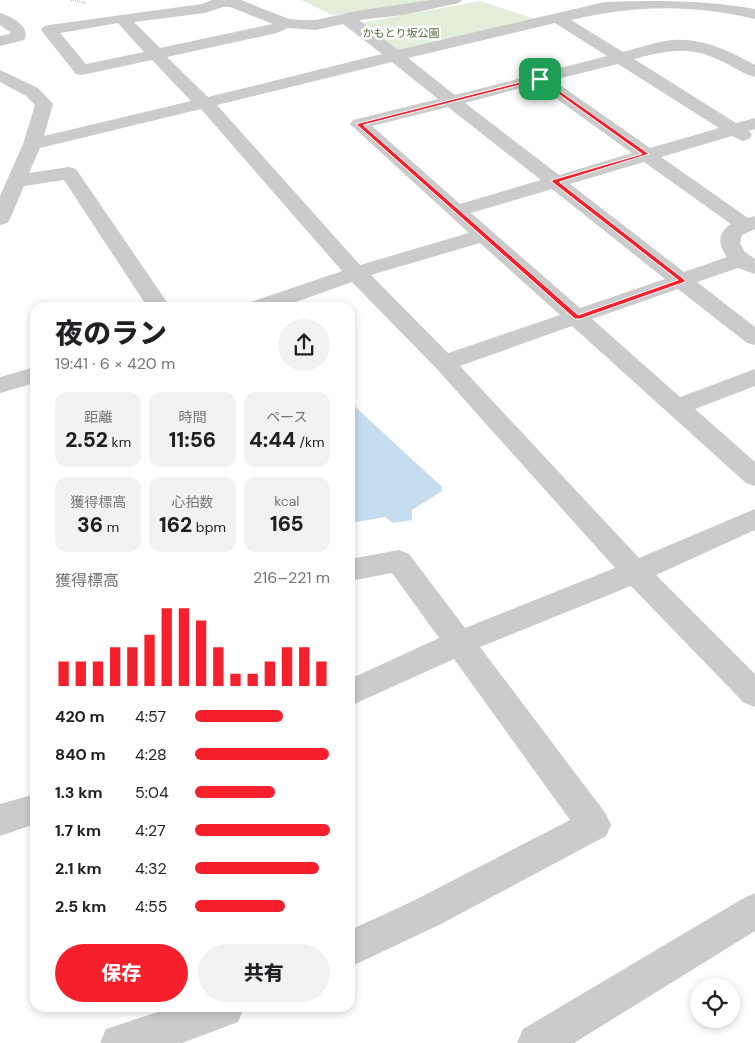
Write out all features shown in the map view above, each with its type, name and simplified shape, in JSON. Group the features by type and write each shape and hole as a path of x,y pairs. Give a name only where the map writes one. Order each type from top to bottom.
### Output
{"street":[{"path":"0,41 49,30 205,8 221,2 232,1 286,23 316,24 454,0"},
{"path":"32,144 297,79 605,7 650,2 698,4 755,14"},
{"path":"0,18 18,30 18,37"},
{"path":"125,18 126,23 198,99 205,103 356,273 444,363 635,572 755,694"},
{"path":"346,18 755,338"},
{"path":"557,18 755,142"},
{"path":"49,30 82,70 277,28 286,23"},
{"path":"755,72 721,53 697,46 672,45 359,124 755,477"},
{"path":"0,75 32,92 44,104 18,181 0,219"},
{"path":"540,79 646,154 750,223"},
{"path":"457,211 755,123"},
{"path":"18,181 69,173 156,302"},
{"path":"748,264 732,252 728,244 730,236 735,229 750,223"},
{"path":"273,302 356,273 485,235"},
{"path":"444,363 682,281 748,264"},
{"path":"0,385 30,376"},
{"path":"677,407 755,377"},
{"path":"355,691 461,642 635,572 755,519"},
{"path":"355,569 399,561 461,642 594,825 426,913 355,946"},
{"path":"0,820 30,811"},
{"path":"537,1043 755,910"},
{"path":"120,1043 215,1012"}],"green space":[{"path":"301,0 439,0 373,11 332,15"},
{"name":"かもとり坂公園","path":"480,1 538,20 395,52 356,24"}],"water":[{"path":"355,407 442,487 442,491 412,510 412,520 393,523 385,517 355,522"}],"route":[{"path":"540,79 646,154 554,181 682,281 577,318 359,124 540,79"}]}
